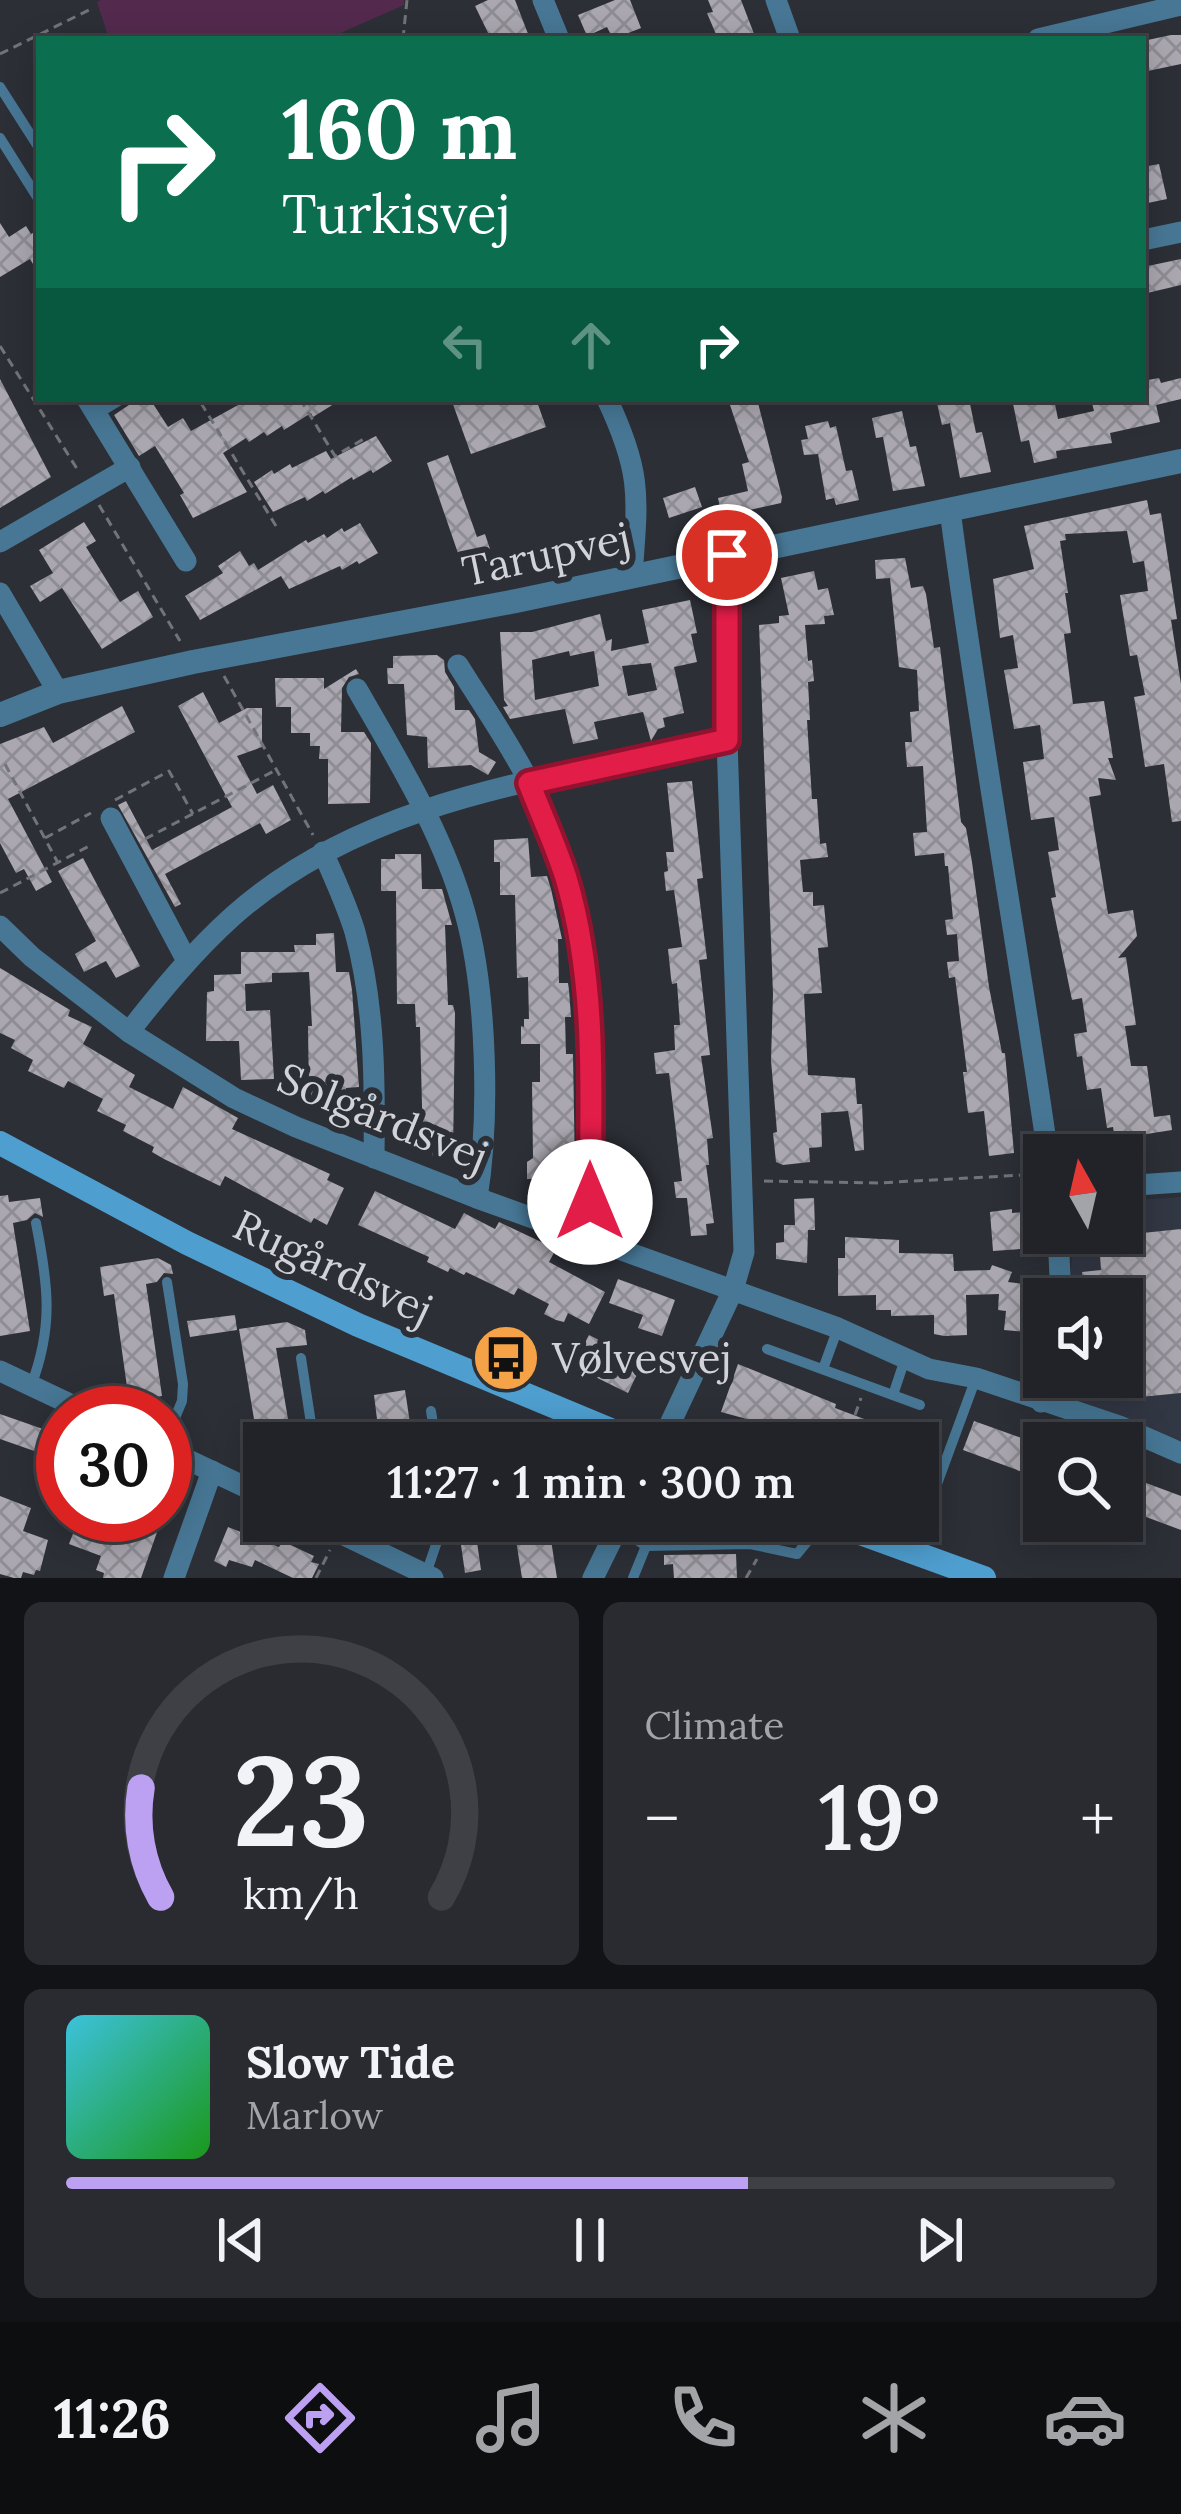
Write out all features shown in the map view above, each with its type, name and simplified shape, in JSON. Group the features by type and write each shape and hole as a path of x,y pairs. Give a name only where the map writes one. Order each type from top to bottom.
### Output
{"main road":[{"name":"Rugårdsvej","path":"0,1143 187,1243 358,1325 591,1422"},
{"path":"884,1542 983,1578"}],"street":[{"path":"543,0 558,36"},
{"path":"776,0 789,36"},
{"path":"1051,36 1181,5"},
{"path":"1146,239 1181,232"},
{"path":"608,402 637,475 632,575"},
{"path":"92,406 186,561"},
{"name":"Tarupvej","path":"0,715 58,692 1181,461"},
{"path":"0,542 130,467"},
{"path":"950,510 974,697 1045,1134"},
{"path":"671,1422 733,1290 744,1252 727,740 727,555"},
{"path":"0,593 58,692"},
{"path":"458,665 529,783 566,879 585,971 591,1059 590,1202"},
{"path":"357,689 424,808 466,914 482,1013 483,1162 477,1198"},
{"path":"129,1032 187,961 234,914 323,852 424,808 727,740"},
{"path":"111,818 187,961"},
{"path":"323,852 354,929 368,993 375,1073 374,1158"},
{"name":"Solgårdsvej","path":"0,926 32,957 129,1032 234,1098 477,1198 838,1328 929,1369 976,1378 1118,1426 1181,1453"},
{"path":"1143,1184 1181,1181"},
{"path":"0,1371 36,1388"},
{"path":"1041,1402 1042,1398"},
{"path":"192,1461 243,1486"},
{"path":"173,1578 212,1472"},
{"path":"359,1542 430,1576"},
{"path":"593,1578 611,1542"}],"lane":[{"path":"0,87 36,143"},
{"path":"0,139 36,195"},
{"path":"32,1386 49,1322 36,1222"},
{"path":"167,1282 183,1386"},
{"path":"823,1370 838,1328"},
{"path":"766,1348 920,1405"},
{"path":"893,1395 906,1356"},
{"path":"301,1358 311,1422"},
{"path":"939,1479 976,1378"},
{"path":"431,1411 433,1422"},
{"path":"430,1576 439,1542"},
{"path":"641,1542 646,1546 763,1547 796,1554 807,1542"},
{"path":"633,1578 646,1546"}],"path":[{"path":"403,36 407,0"},
{"path":"36,36 93,8"},
{"path":"0,54 36,36"},
{"path":"200,402 277,526"},
{"path":"302,402 335,456 367,436"},
{"path":"214,659 323,852"},
{"path":"5,764 58,863"},
{"path":"127,848 277,770"},
{"path":"45,838 170,771 194,814"},
{"path":"0,893 91,845"},
{"path":"742,1181 878,1184 1023,1175"},
{"path":"855,1415 860,1402"},
{"path":"316,1578 333,1542"},
{"path":"746,1578 763,1547"}],"shaded area":[{"path":"404,0 404,5 334,36 108,36 97,2"},
{"path":"1181,1197 1181,1441 1143,1428 1143,1422 1126,1422 1057,1398 1143,1398 1143,1278 1070,1278 1072,1254 1143,1254 1143,1200"}],"building":[{"path":"488,0 515,0 529,36 490,36 475,6"},
{"path":"615,0 630,0 641,28 612,36 607,27 587,36 578,15"},
{"path":"708,0 741,0 755,36 717,36 707,13 713,12"},
{"path":"1181,35 1181,64 1148,71 1146,40"},
{"path":"1159,164 1167,199 1146,203 1146,166"},
{"path":"0,223 9,237 26,226 31,234 36,231 36,269 30,259 0,277"},
{"path":"1181,259 1181,285 1146,293 1146,266"},
{"path":"1181,378 1181,399 1156,405 1160,422 1110,433 1112,443 1056,451 1057,458 1034,463 1029,440 1021,442 1013,402 1055,402 1058,419 1094,411 1092,402 1146,402 1146,380"},
{"path":"0,379 51,477 0,508"},
{"path":"134,402 152,402 168,427 183,418 191,431 244,402 337,402 284,430 282,426 267,436 264,432 249,442 246,438 223,453 247,492 193,518 180,495 184,493 155,446 139,456 114,415"},
{"path":"452,402 537,402 546,427 471,454"},
{"path":"729,402 758,402 782,497 781,503 745,511 748,523 724,528 718,498 748,491 742,464 749,462"},
{"path":"937,402 970,402 991,472 960,478 950,423 942,425"},
{"path":"902,411 925,486 893,491 883,437 876,438 872,418"},
{"path":"828,421 830,428 836,426 846,471 852,470 859,500 836,505 834,498 826,500 818,454 804,455 805,426"},
{"path":"376,436 392,461 307,501 305,497 273,512 254,482 272,470 274,474 290,464 292,468 326,451 331,459"},
{"path":"448,455 477,537 485,534 490,549 460,559 427,463"},
{"path":"695,487 702,507 669,518 663,498"},
{"path":"1147,500 1150,515 1161,513 1177,619 1171,620 1181,684 1181,821 1172,822 1164,764 1145,767 1134,697 1145,695 1137,655 1130,656 1120,595 1148,591 1144,561 1133,563 1127,531 1065,534 1066,540 1060,541 1068,593 1071,633 1064,634 1073,704 1104,701 1113,758 1108,758 1116,780 1098,778 1101,795 1089,797 1108,914 1133,910 1137,936 1118,958 1126,957 1136,1025 1125,1026 1131,1066 1147,1066 1154,1117 1170,1115 1172,1130 1114,1134 1113,1127 1107,1128 1101,1088 1087,1090 1082,1056 1077,1057 1074,1034 1087,1032 1082,998 1072,1000 1051,898 1056,897 1048,852 1059,850 1054,817 1031,820 1023,762 1044,759 1040,725 1014,729 1004,670 1018,668 1013,635 1000,638 993,579 1034,569 1024,526"},
{"path":"84,522 96,541 86,547 120,602 138,591 153,617 102,649 62,588 40,602 30,586 53,573 39,550"},
{"path":"360,523 378,553 359,564 342,570 340,566 289,589 281,576 200,620 185,596 223,573 218,566 240,551 249,566 254,563 258,570 306,540 324,534 327,538"},
{"path":"905,558 911,588 923,586 934,648 940,647 961,822 966,828 989,987 1005,1053 1014,1153 989,1156 984,1111 968,1113 955,977 949,978 947,962 959,961 957,934 947,935 945,920 953,919 948,866 944,853 915,856 913,833 927,832 923,766 907,767 905,742 912,742 910,712 919,711 917,670 899,667 890,578 876,579 875,560"},
{"path":"814,571 818,590 828,588 834,615 824,616 825,624 805,625 814,681 808,682 807,720 812,799 817,799 820,844 826,843 828,857 800,860 803,892 813,892 813,906 824,905 828,947 818,948 822,993 804,994 808,1075 855,1078 857,1104 862,1104 864,1150 855,1151 848,1111 821,1113 822,1147 809,1148 810,1162 783,1165 776,1162 773,1133 777,1132 759,625 779,623 779,616 789,615 781,578"},
{"path":"690,600 697,633 691,634 697,662 674,667 684,713 663,718 665,727 651,741 643,712 594,722 598,739 573,744 565,709 510,719 503,707 508,706 500,632 532,632 600,614 606,641 612,639 611,651 649,643 642,610","holes":["569,651 570,656 594,651 599,686 535,700 532,660","651,663 657,690 628,696 622,666"]},
{"path":"437,655 444,660 454,687 455,710 469,710 475,719 479,752 496,762 488,775 471,765 428,768 427,737 407,735 404,684 388,684 387,668 393,668 393,656"},
{"path":"356,669 359,674 349,677 342,688 341,732 364,732 371,743 370,803 328,804 328,759 319,759 320,746 310,746 310,733 291,733 291,707 276,707 275,678 324,678 324,689"},
{"path":"203,692 219,723 247,708 262,708 262,747 237,756 257,794 273,785 291,820 266,834 260,823 165,874 181,904 175,907 118,805 126,801 152,850 232,807 178,706"},
{"path":"122,706 135,732 8,799 52,882 36,891 24,869 16,873 0,843 0,744 44,727 53,743"},
{"path":"692,781 703,878 697,879 707,959 699,960 710,1055 701,1056 713,1138 707,1139 706,1165 714,1223 706,1224 707,1235 691,1236 687,1198 676,1198 674,1182 682,1181 669,1073 656,1074 654,1053 675,1050 674,1025 680,1025 668,949 682,947 674,890 666,891 664,872 668,871 666,852 674,852 667,783"},
{"path":"528,838 531,877 547,876 551,889 562,939 558,939 559,983 568,983 569,990 566,1054 573,1054 575,1171 564,1171 565,1189 542,1190 541,1179 527,1179 527,1162 533,1158 532,1082 540,1082 540,1044 521,1044 521,1026 529,1019 528,977 517,978 515,895 500,895 494,840"},
{"path":"395,854 421,854 422,889 442,889 452,925 445,925 448,1005 453,1005 455,1013 453,1157 433,1157 431,1146 423,1146 420,1027 416,1027 415,1004 397,1004 396,891 381,891 381,859 395,859"},
{"path":"83,858 140,966 116,978 106,961 84,972 75,954 96,941 58,871"},
{"path":"334,933 336,972 349,972 352,990 359,1087 346,1088 347,1108 324,1109 324,1104 310,1105 309,1098 309,972 272,973 272,982 245,984 246,1011 270,1010 274,1079 241,1080 239,1041 206,1041 207,992 214,991 214,975 241,974 241,952 295,952 294,945 316,945 316,934"},
{"path":"0,968 70,1010 68,1016 92,1027 83,1044 135,1075 129,1087 173,1109 183,1087 238,1118 232,1129 330,1174 327,1180 344,1188 327,1225 314,1218 311,1223 225,1176 220,1186 164,1159 152,1152 154,1147 123,1131 126,1125 97,1111 103,1099 68,1081 64,1088 28,1071 33,1060 11,1048 15,1040 0,1033"},
{"path":"375,1191 455,1229 464,1213 495,1229 499,1222 556,1249 549,1262 605,1292 589,1324 568,1313 564,1322 556,1320 544,1314 549,1304 518,1288 514,1295 466,1272 450,1268 448,1272 427,1262 429,1257 358,1225"},
{"path":"8,1195 9,1202 40,1198 43,1217 35,1213 13,1223 30,1331 0,1336 0,1196"},
{"path":"814,1198 815,1230 808,1230 807,1263 776,1259 776,1243 784,1242 784,1225 795,1225 794,1199"},
{"path":"990,1212 1023,1212 1023,1249 993,1251"},
{"path":"1181,1229 1181,1393 1143,1397 1143,1278 1082,1278 1082,1272 1101,1270 1100,1255 1143,1254 1143,1233"},
{"path":"845,1237 899,1240 899,1253 953,1254 954,1271 990,1270 992,1265 1012,1272 1008,1282 1023,1284 1023,1332 1004,1330 1006,1311 998,1310 999,1294 966,1295 967,1335 944,1336 934,1334 934,1315 891,1316 891,1310 876,1310 876,1295 838,1296 838,1258 845,1258"},
{"path":"158,1258 171,1265 173,1274 164,1273 157,1282 146,1284 161,1386 127,1386 114,1294 104,1296 100,1267"},
{"path":"618,1279 675,1300 662,1336 638,1328 643,1315 609,1303"},
{"path":"235,1315 237,1330 190,1337 187,1321"},
{"path":"287,1322 305,1330 307,1345 276,1348 288,1422 254,1422 239,1329"},
{"path":"589,1335 643,1362 628,1393 573,1366"},
{"path":"738,1364 872,1422 758,1422 721,1412"},
{"path":"405,1390 410,1422 377,1422 374,1395"},
{"path":"0,1414 36,1427 36,1452 0,1439"},
{"path":"974,1421 1023,1438 1023,1472 963,1450"},
{"path":"1143,1482 1181,1496 1181,1530 1143,1516"},
{"path":"0,1496 31,1508 23,1531 36,1536 36,1542 47,1542 40,1571 34,1575 23,1572 21,1578 0,1574"},
{"path":"228,1527 243,1533 243,1542 279,1547 284,1542 314,1556 311,1562 319,1564 312,1578 293,1578 255,1560 252,1567 229,1560 226,1567 214,1561"},
{"path":"108,1542 154,1542 141,1578 103,1578 104,1573 96,1570 101,1556 69,1544"},
{"path":"461,1542 477,1542 481,1570 465,1573"},
{"path":"516,1542 551,1542 557,1578 522,1578"},
{"path":"736,1554 737,1578 674,1578 673,1564 664,1565 664,1555"}],"place":[{"name":"Vølvesvej","path":"506,1358"}],"route":[{"path":"590,1202 591,1059 585,971 566,879 529,783 727,740 727,555"}]}
